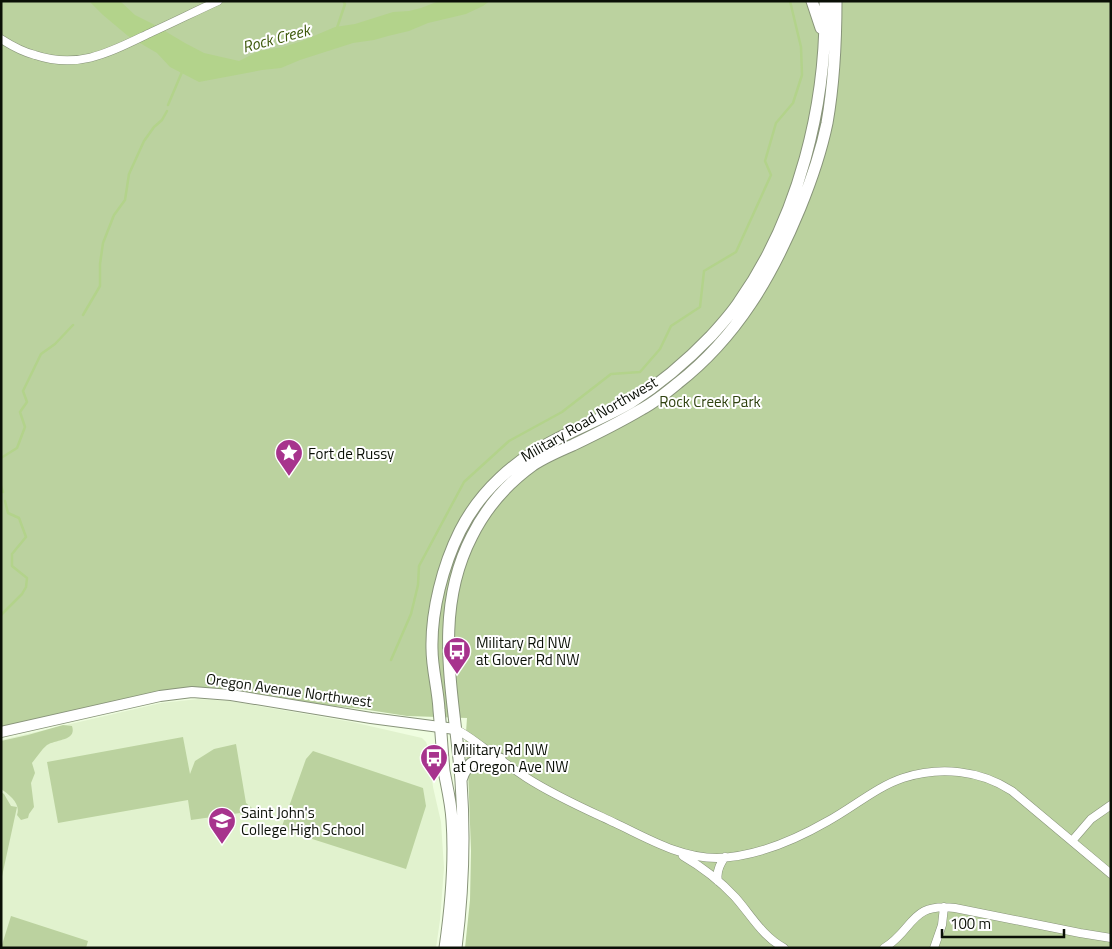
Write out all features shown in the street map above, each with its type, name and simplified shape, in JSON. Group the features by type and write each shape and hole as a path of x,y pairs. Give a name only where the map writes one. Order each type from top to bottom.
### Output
{"main road":[{"path":"812,1 824,42"},
{"name":"Military Road Northwest","path":"444,948 451,889 453,842 432,650 433,628 439,590 460,531 490,487 517,464 544,446 628,404 665,379 699,348 739,302 775,240 794,192 811,137 820,91 824,42 824,1"},
{"name":"Military Road Northwest","path":"456,948 464,841 461,780 448,650 448,632 450,600 464,552 482,517 519,476 534,464 597,433 656,400 703,362 734,328 748,309 787,241 820,152 834,75 836,1"},
{"path":"461,780 465,770 478,760 487,758 500,760"}],"street":[{"path":"1,38 18,49 48,59 81,60 122,47 218,1"},
{"name":"Oregon Avenue Northwest","path":"1,732 160,696 192,692 249,697 370,718 455,729"},
{"path":"455,729 468,735 500,760 531,780 563,798 690,855 724,857 754,852 801,835 903,778 943,771 976,775 1004,786 1020,796 1111,874"},
{"path":"1072,841 1091,819 1111,805"},
{"path":"673,849 718,881 737,899 766,936 784,948"},
{"path":"718,881 719,868 724,857"},
{"path":"884,948 895,940 919,914 931,909 944,907 1111,938"},
{"path":"934,948 942,926 944,907"}],"shaded area":[{"path":"89,1 120,1 135,15 204,53 239,61 259,51 283,47 302,41 335,27 355,24 393,12 421,8 439,1 490,1 466,14 428,23 409,31 374,40 353,43 281,68 199,82 170,67 157,53 128,36"},
{"name":"Saint John's College High School","path":"198,699 230,701 352,722 422,738 426,742 441,822 444,868 436,948 1,948 1,740 161,703"}],"green space":[{"name":"Rock Creek Park","path":"1,1 1111,1 1111,948 465,948 470,900 471,851 468,770 465,747 467,718 407,716 223,690 1,729"},
{"path":"63,725 72,726 73,731 69,737 47,745 32,763 35,773 31,783 34,807 28,818 21,820 17,815 16,804 1,789 1,741"},
{"path":"183,737 190,774 195,761 214,749 236,744 246,803 252,808 250,816 243,816 240,813 191,820 188,800 58,823 47,762"},
{"path":"313,751 423,788 426,806 406,869 281,829 306,759"},
{"path":"1,792 11,806 17,807 1,881"},
{"path":"11,916 88,941 86,948 1,948"}],"waterway":[{"path":"337,28 345,4 343,1"},
{"path":"391,660 411,614 418,585 419,566 464,482 509,441 562,412 611,374 640,372 660,349 671,326 700,307 704,271 736,252 771,175 765,161 776,123 793,103 802,75 801,47 790,1"},
{"path":"168,105 182,72"},
{"path":"83,315 100,286 100,264 103,243 114,215 125,200 129,174 144,141 154,127 162,120 167,111"},
{"path":"1,458 17,448 25,427 20,412 27,402 23,391 41,354 55,344 73,325"},
{"path":"1,486 3,492"},
{"path":"1,615 22,594 26,587 27,578 12,566 12,554 26,537 19,518 8,513 5,501"}],"place":[{"name":"Fort de Russy","path":"289,477"},
{"name":"Military Rd NW at Glover Rd NW","path":"457,675"},
{"name":"Military Rd NW at Oregon Ave NW","path":"434,782"},
{"name":"Saint John's College High School","path":"222,845"}],"water label":[{"name":"Rock Creek","path":"276,38"}]}
